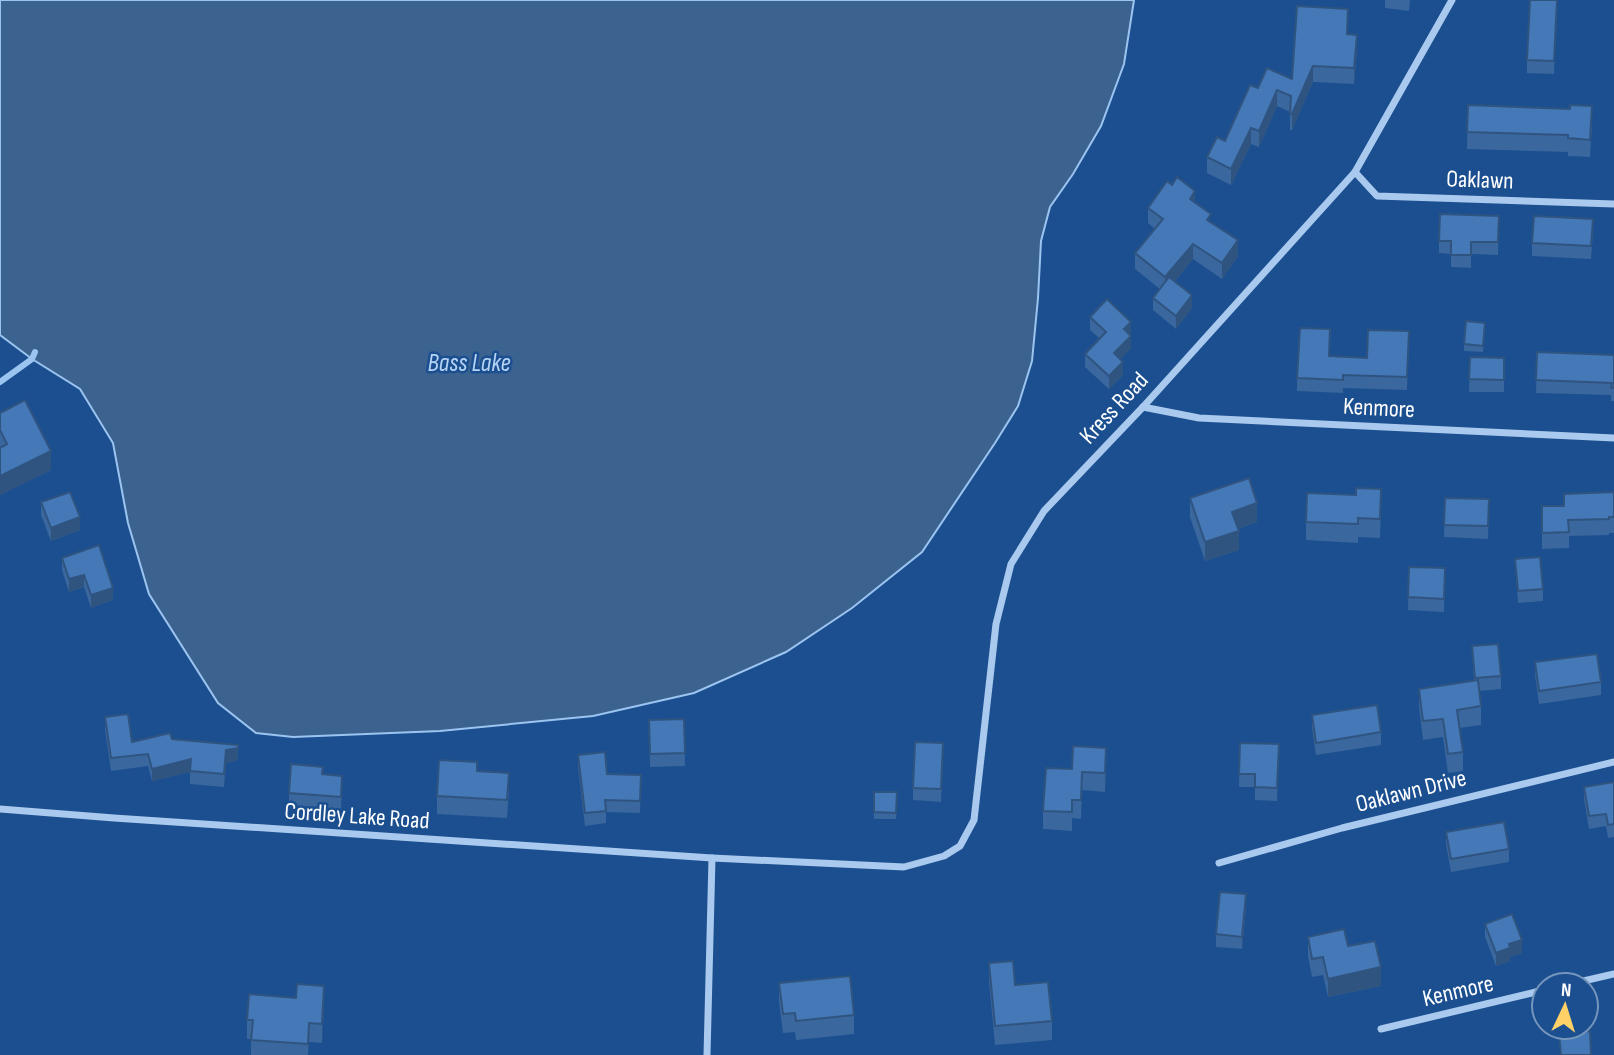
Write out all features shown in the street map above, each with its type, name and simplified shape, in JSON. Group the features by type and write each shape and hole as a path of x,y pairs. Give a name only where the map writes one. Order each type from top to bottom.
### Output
{"street":[{"name":"Kress Road","path":"904,867 944,856 960,846 974,820 996,624 1011,565 1044,511 1143,407 1355,172 1452,0"},
{"name":"Oaklawn","path":"1355,172 1377,196 1614,204"},
{"name":"Kenmore","path":"1143,407 1199,418 1614,439"},
{"name":"Oaklawn Drive","path":"1219,863 1342,828 1614,762"},
{"name":"Cordley Lake Road","path":"0,809 712,858 904,867"},
{"path":"707,1055 712,858"},
{"name":"Kenmore","path":"1381,1029 1530,993"}],"water":[{"name":"Bass Lake","path":"0,0 1134,0 1124,64 1101,126 1050,207 1041,241 1032,361 1018,406 922,552 852,608 786,652 694,693 593,716 440,731 293,737 256,733 218,703 149,594 128,523 113,443 80,389 0,335"}],"building":[{"path":"1530,0 1557,0 1554,61 1527,60"},
{"path":"1297,6 1348,9 1347,34 1357,35 1354,68 1313,66 1292,114 1291,96 1277,90 1259,131 1251,128 1231,169 1207,157 1217,137 1225,141 1250,85 1258,88 1267,68 1292,79"},
{"path":"1468,105 1570,109 1570,105 1592,106 1590,140 1568,138 1568,135 1467,132"},
{"path":"1177,177 1195,191 1190,199 1211,214 1207,220 1238,240 1222,263 1193,244 1165,277 1135,253 1163,219 1148,208 1167,181 1172,185"},
{"path":"1440,214 1499,216 1498,242 1471,242 1471,255 1451,255 1451,241 1439,241"},
{"path":"1534,216 1593,219 1591,246 1532,243"},
{"path":"1169,277 1192,295 1176,316 1153,298"},
{"path":"1107,299 1131,322 1124,329 1131,336 1114,353 1123,362 1109,376 1085,354 1106,332 1090,317"},
{"path":"1466,321 1485,323 1483,346 1464,344"},
{"path":"1300,328 1330,329 1329,356 1367,358 1368,330 1409,331 1407,377 1343,375 1343,380 1297,378"},
{"path":"1537,352 1614,355 1614,388 1611,388 1612,383 1536,380"},
{"path":"1470,357 1504,358 1504,380 1469,379"},
{"path":"25,400 51,451 0,476 0,448 7,444 0,430 0,413"},
{"path":"1249,478 1257,503 1232,512 1239,531 1205,542 1190,498"},
{"path":"1356,488 1381,489 1380,519 1358,518 1358,524 1306,522 1307,493 1356,495"},
{"path":"70,492 80,517 51,528 41,502"},
{"path":"1614,492 1614,517 1568,520 1569,532 1542,533 1542,506 1564,506 1564,494"},
{"path":"1445,498 1489,499 1488,526 1444,525"},
{"path":"99,545 113,588 91,595 84,575 69,579 62,558"},
{"path":"1540,557 1543,589 1518,591 1515,559"},
{"path":"1409,567 1445,568 1444,599 1408,597"},
{"path":"1498,644 1501,676 1475,678 1472,646"},
{"path":"1597,654 1601,682 1539,691 1535,662"},
{"path":"1478,680 1481,706 1457,710 1463,752 1448,754 1443,719 1423,721 1419,689"},
{"path":"1377,705 1381,732 1316,743 1312,715"},
{"path":"128,714 132,742 170,733 172,739 238,745 238,748 226,750 224,774 190,771 191,759 152,769 148,754 111,758 105,717"},
{"path":"684,719 685,753 650,754 649,720"},
{"path":"915,742 943,743 941,789 913,788"},
{"path":"1240,743 1279,744 1277,788 1255,787 1255,774 1239,774"},
{"path":"1073,746 1106,748 1105,773 1082,772 1081,800 1072,800 1072,812 1043,811 1046,768 1072,769"},
{"path":"605,752 607,774 641,775 640,801 605,800 606,811 585,813 578,755"},
{"path":"439,760 477,762 477,771 509,773 507,800 437,796"},
{"path":"291,764 323,767 322,774 342,776 341,797 289,793"},
{"path":"1614,782 1614,824 1608,825 1606,814 1589,816 1584,787"},
{"path":"874,792 897,792 896,813 874,812"},
{"path":"1504,822 1509,849 1451,859 1446,832"},
{"path":"1220,892 1246,894 1242,937 1216,934"},
{"path":"1512,914 1522,940 1509,944 1510,948 1496,953 1485,924"},
{"path":"1344,929 1348,946 1375,941 1381,967 1328,979 1323,957 1312,959 1308,937"},
{"path":"1013,961 1015,985 1048,982 1052,1021 995,1026 989,963"},
{"path":"850,976 854,1015 796,1021 795,1013 783,1014 779,983"},
{"path":"297,984 324,986 322,1024 309,1023 308,1044 251,1040 253,1020 247,1020 249,994 296,998"},
{"path":"1560,1041 1590,1041 1591,1055 1561,1055"}],"waterway":[{"path":"0,382 32,359 35,352"}]}
